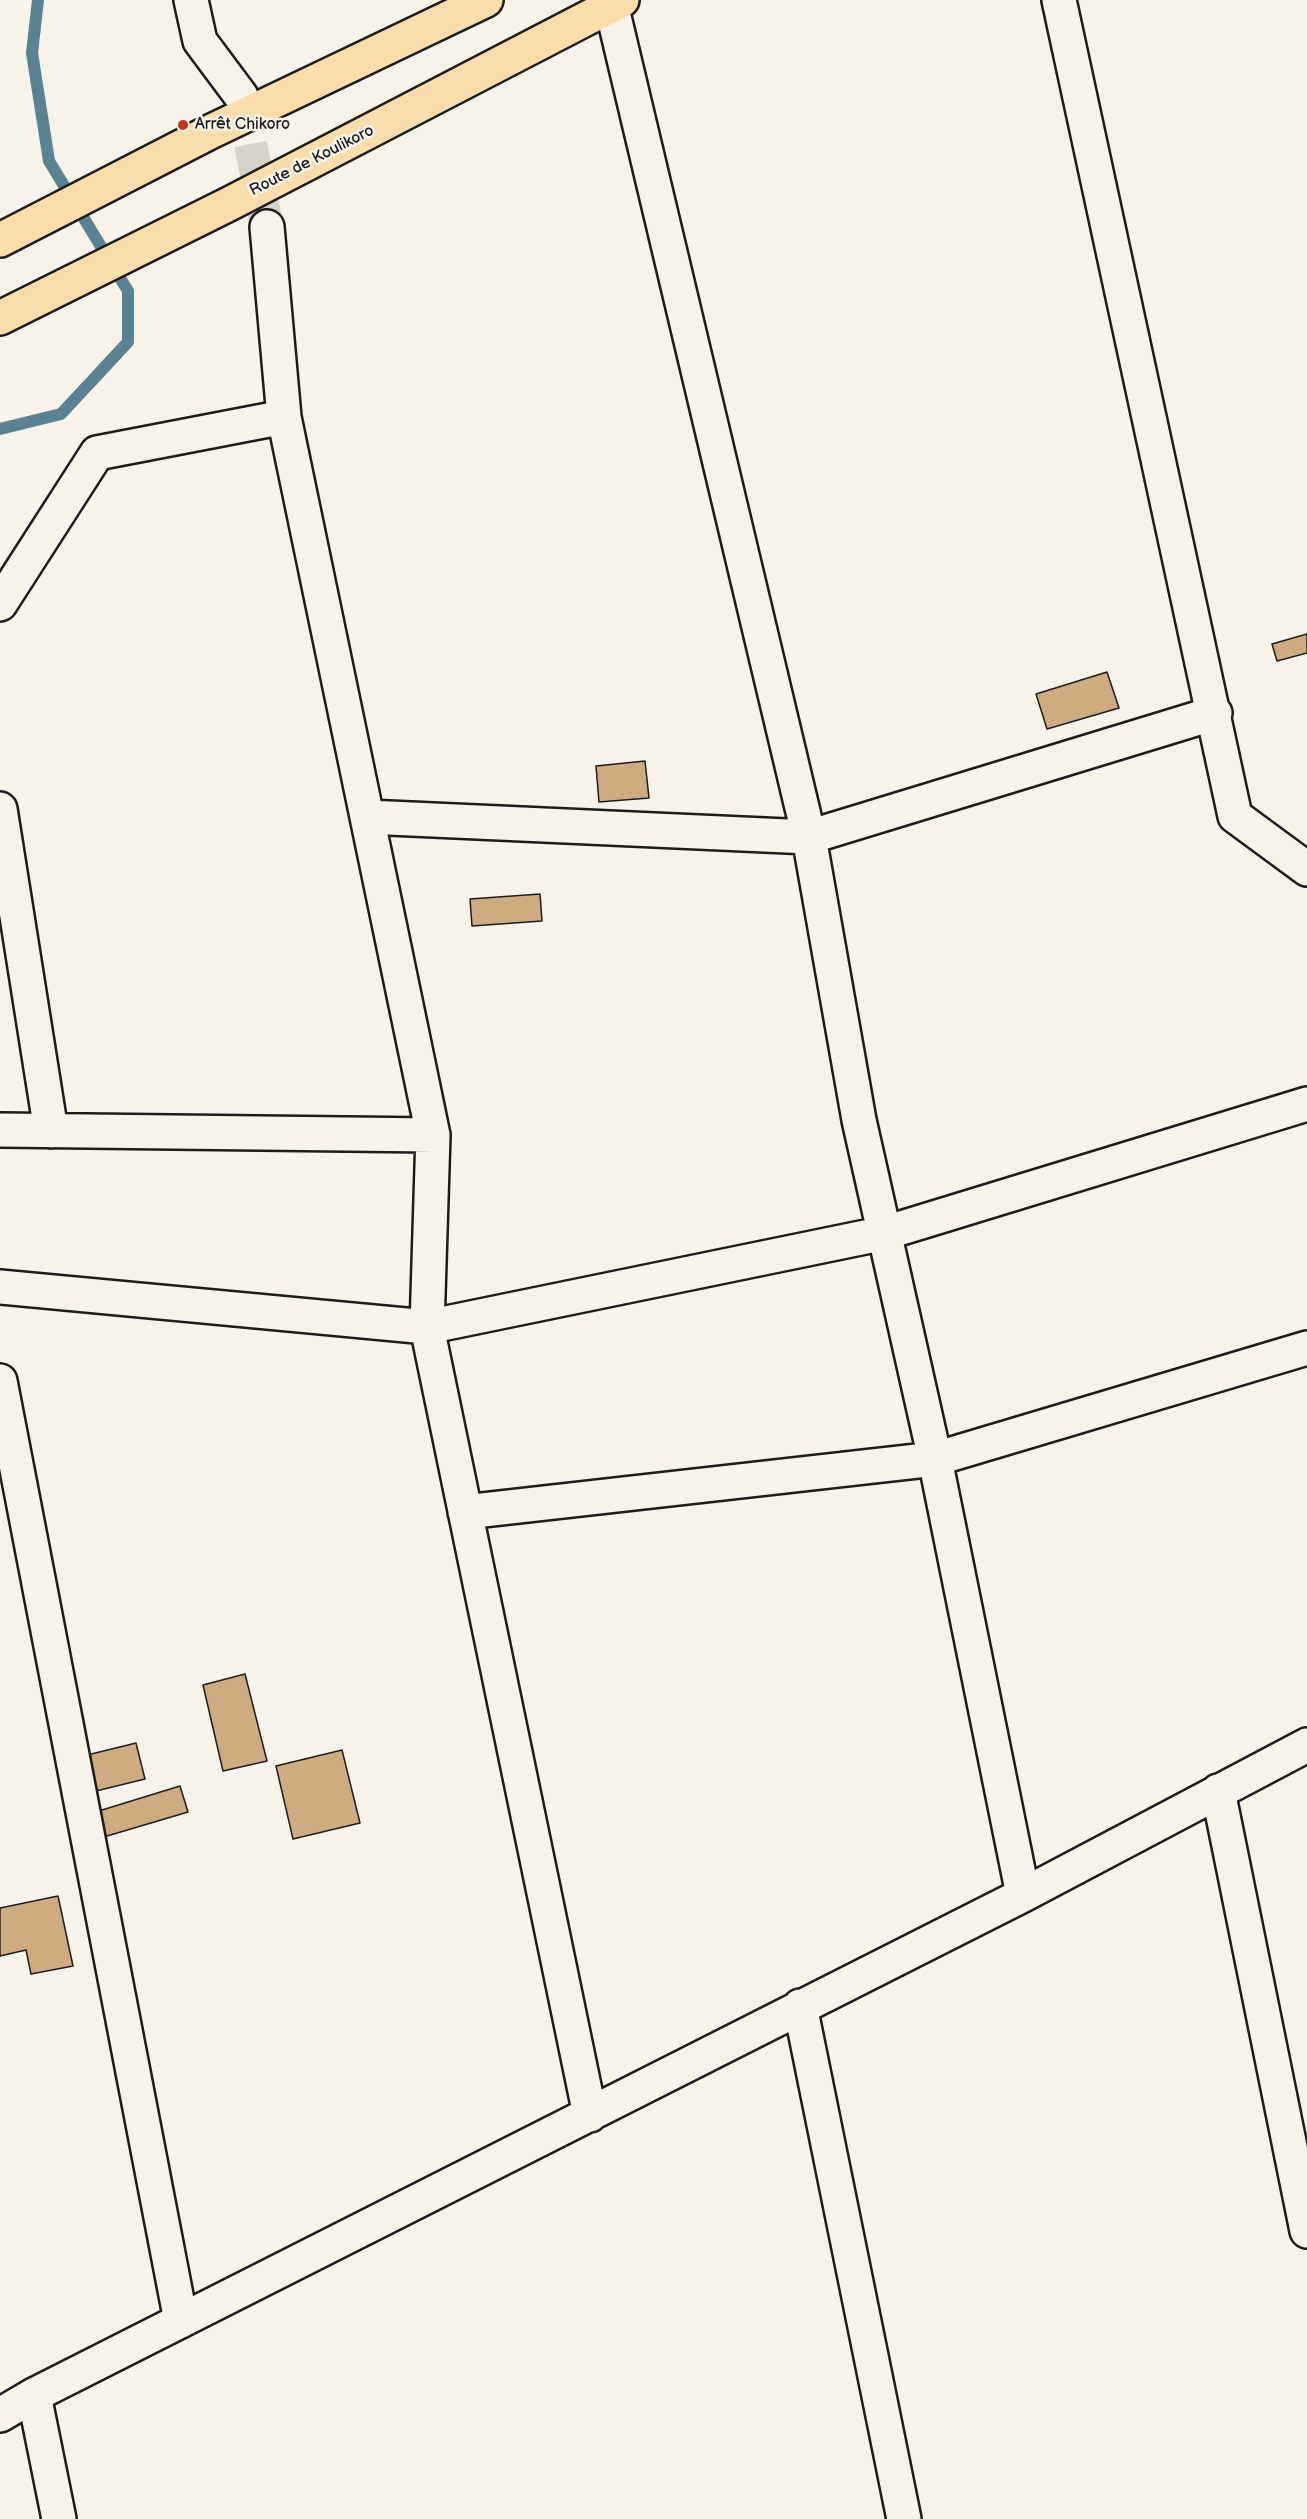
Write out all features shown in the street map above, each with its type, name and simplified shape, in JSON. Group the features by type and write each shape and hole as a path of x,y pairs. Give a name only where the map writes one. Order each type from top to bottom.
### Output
{"main road":[{"path":"0,240 142,167 486,0"},
{"name":"Route de Koulikoro","path":"0,318 615,2"}],"street":[{"path":"191,0 200,41 241,96"},
{"path":"1059,0 1215,712 1235,816 1307,869"},
{"path":"615,2 809,837 859,1120 935,1459 1023,1895"},
{"path":"267,227 284,417 433,1135 427,1327 590,2115"},
{"path":"0,604 97,453 284,417"},
{"path":"367,817 809,837 1215,712"},
{"path":"0,809 51,1131"},
{"path":"0,1287 427,1327 885,1233 1307,1104"},
{"path":"0,1130 433,1135"},
{"path":"465,1512 935,1459 1307,1348"},
{"path":"0,1382 181,2321"},
{"path":"0,2415 34,2395 1023,1895 1307,1745"},
{"path":"1218,1791 1307,2231"},
{"path":"800,2006 904,2519"},
{"path":"34,2395 59,2519"}],"building":[{"path":"1307,634 1307,653 1277,661 1272,644"},
{"path":"1107,672 1119,708 1047,729 1036,694"},
{"path":"645,761 649,798 599,802 596,766"},
{"path":"540,894 542,921 472,926 470,899"},
{"path":"245,1674 267,1761 223,1771 203,1685"},
{"path":"136,1743 145,1779 92,1792 83,1756"},
{"path":"342,1750 360,1823 293,1839 276,1766"},
{"path":"180,1786 188,1812 97,1839 89,1814"},
{"path":"58,1896 73,1966 31,1974 26,1950 0,1956 0,1908"}],"waterway":[{"path":"0,429 61,414 128,342 128,291 49,161 32,53 38,0"}],"tunnel":[{"path":"241,96 267,227"}],"place":[{"name":"Arrêt Chikoro","path":"183,125"}]}
